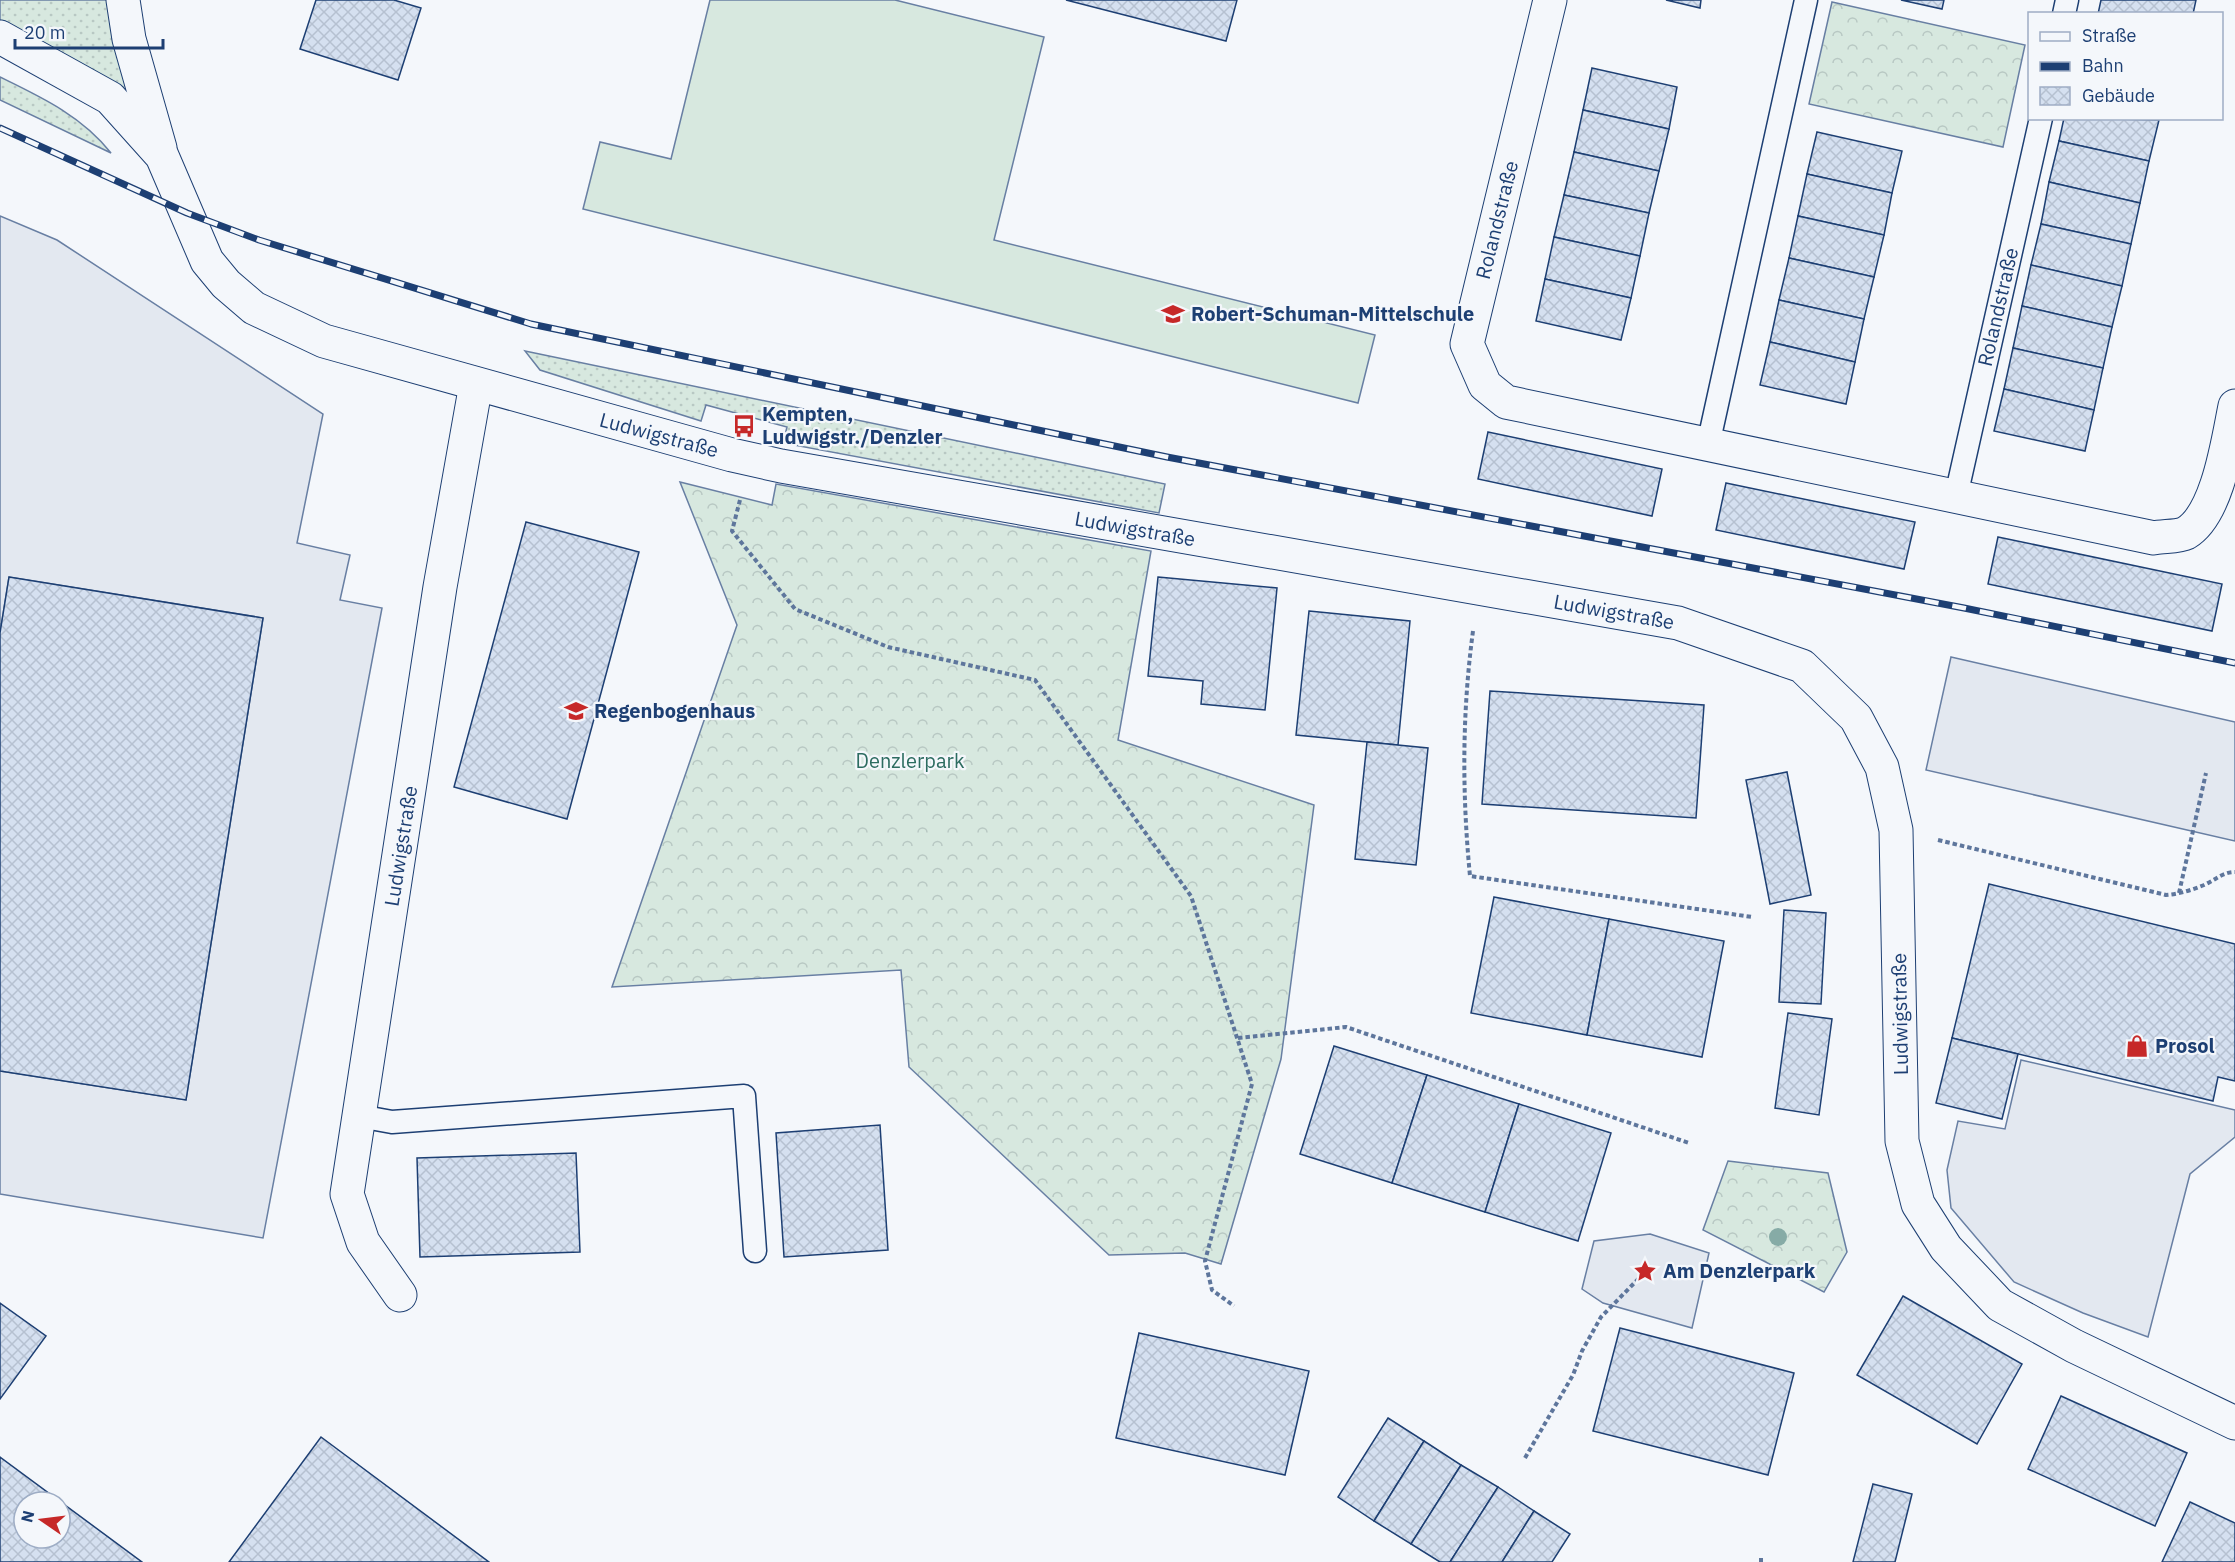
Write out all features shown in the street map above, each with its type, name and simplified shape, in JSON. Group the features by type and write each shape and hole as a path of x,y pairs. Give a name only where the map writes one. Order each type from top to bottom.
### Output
{"street":[{"path":"123,0 129,39 162,156"},
{"name":"Rolandstraße","path":"1550,0 1467,344 1485,385 1506,402 2154,538 2186,533 2204,512 2218,483 2235,405"},
{"name":"Ludwigstraße","path":"0,37 110,98 162,156 207,261 226,284 254,308 324,341 792,468 1678,622 1803,666 1856,718 1882,767 1896,830 1902,1141 1918,1203 1946,1248 2000,1305 2074,1346 2235,1423"},
{"name":"Ludwigstraße","path":"400,1295 363,1242 347,1194 440,587 476,384"}],"lane":[{"path":"1708,445 1806,0"},
{"name":"Rolandstraße","path":"1956,496 2041,120"},
{"path":"359,1116 392,1122 744,1096 755,1251"}],"path":[{"path":"750,458 732,531 795,609 888,648 1035,680 1191,896 1252,1084 1205,1261 1212,1290 1234,1306"},
{"path":"1478,588 1465,696 1465,822 1470,876 1752,917"},
{"path":"2179,894 2206,773"},
{"path":"1896,830 2166,895 2179,894 2205,885 2227,872 2235,872"},
{"path":"1238,1038 1346,1027 1689,1143"},
{"path":"1525,1458 1573,1375 1582,1351 1601,1317 1647,1270"}],"green space":[{"path":"0,0 112,0 139,115 0,24"},
{"path":"710,0 895,0 1044,37 994,240 1375,335 1358,403 583,209 600,142 671,159"},
{"path":"1832,2 2025,45 2003,147 1809,104"},
{"path":"0,77 74,118 100,140 111,153 0,100"},
{"path":"525,351 1165,484 1159,513 783,443 787,427 706,405 701,421 540,370"},
{"name":"Denzlerpark","path":"680,482 772,505 776,484 1151,551 1118,740 1314,805 1281,1059 1221,1264 1185,1253 1109,1255 909,1067 901,970 612,987 737,625"},
{"path":"1728,1161 1828,1173 1847,1252 1824,1292 1703,1230"}],"shaded area":[{"path":"0,216 57,240 323,414 297,543 350,555 340,600 382,608 263,1238 0,1194 0,1071 186,1100 263,618 9,577 0,633"},
{"path":"1951,657 2235,722 2235,841 1926,770"},
{"path":"2021,1060 2235,1110 2235,1137 2190,1174 2148,1337 2083,1313 2014,1282 1951,1208 1947,1170 1958,1121 2005,1129"},
{"name":"Am Denzlerpark","path":"1650,1234 1709,1253 1692,1328 1603,1303 1582,1289 1594,1241"}],"building":[{"path":"316,0 394,0 421,8 398,80 300,49"},
{"path":"1066,0 1237,0 1226,41"},
{"path":"1666,0 1701,0 1700,8"},
{"path":"1901,0 1944,0 1942,9"},
{"path":"2101,0 2196,0 2193,12 2098,12"},
{"path":"1592,68 1677,87 1669,129 1583,110"},
{"path":"1583,110 1669,129 1659,171 1574,152"},
{"path":"2064,120 2159,120 2149,161 2059,141"},
{"path":"1817,132 1902,151 1892,193 1807,174"},
{"path":"2059,141 2149,161 2140,203 2049,182"},
{"path":"1574,152 1659,171 1649,213 1564,195"},
{"path":"1807,174 1892,193 1884,235 1798,216"},
{"path":"2049,182 2140,203 2131,244 2041,224"},
{"path":"1564,195 1649,213 1640,256 1554,237"},
{"path":"1798,216 1884,235 1874,277 1789,258"},
{"path":"2041,224 2131,244 2122,286 2031,265"},
{"path":"1554,237 1640,256 1631,298 1545,279"},
{"path":"1789,258 1874,277 1864,319 1779,300"},
{"path":"2031,265 2122,286 2112,327 2022,306"},
{"path":"1545,279 1631,298 1621,340 1536,321"},
{"path":"1779,300 1864,319 1855,362 1770,342"},
{"path":"2022,306 2112,327 2103,368 2013,348"},
{"path":"1770,342 1855,362 1846,404 1760,385"},
{"path":"2013,348 2103,368 2094,410 2004,389"},
{"path":"2004,389 2094,410 2085,451 1994,431"},
{"path":"1488,432 1662,469 1652,516 1478,479"},
{"path":"1726,483 1915,522 1904,569 1716,530"},
{"path":"526,522 639,552 567,819 454,787"},
{"path":"1998,537 2222,584 2212,631 1988,584"},
{"path":"9,577 263,618 186,1100 0,1071 0,633"},
{"path":"1158,577 1277,588 1265,710 1201,704 1203,681 1148,676"},
{"path":"1309,611 1410,621 1398,745 1296,735"},
{"path":"1490,691 1704,705 1696,818 1482,804"},
{"path":"1367,742 1428,748 1416,865 1355,859"},
{"path":"1787,772 1811,895 1770,904 1746,780"},
{"path":"1989,884 2235,944 2235,1081 2218,1077 2213,1101 1952,1038"},
{"path":"1494,897 1609,919 1587,1035 1471,1013"},
{"path":"1784,910 1826,913 1821,1004 1779,1002"},
{"path":"1609,919 1724,941 1702,1057 1587,1035"},
{"path":"1788,1013 1832,1019 1819,1115 1775,1108"},
{"path":"1952,1038 2018,1054 2002,1119 1936,1103"},
{"path":"1334,1046 1427,1075 1392,1183 1300,1154"},
{"path":"1427,1075 1519,1104 1485,1212 1392,1183"},
{"path":"1519,1104 1611,1133 1578,1241 1485,1212"},
{"path":"880,1125 888,1250 784,1257 776,1133"},
{"path":"576,1153 580,1252 420,1257 417,1158"},
{"path":"1903,1296 2022,1364 1977,1444 1857,1375"},
{"path":"0,1303 46,1336 0,1399"},
{"path":"1620,1328 1794,1373 1768,1475 1593,1431"},
{"path":"1139,1333 1309,1371 1285,1475 1116,1438"},
{"path":"2061,1396 2187,1453 2155,1526 2028,1469"},
{"path":"1388,1418 1424,1441 1374,1521 1338,1497"},
{"path":"321,1437 489,1562 229,1562"},
{"path":"1424,1441 1461,1465 1411,1544 1374,1521"},
{"path":"0,1457 45,1490 12,1490 12,1550 72,1550 72,1510 142,1562 0,1562"},
{"path":"1461,1465 1498,1487 1450,1562 1440,1562 1411,1544"},
{"path":"1873,1484 1912,1494 1895,1562 1853,1562"},
{"path":"1498,1487 1534,1511 1502,1562 1450,1562"},
{"path":"2190,1502 2235,1523 2235,1562 2162,1562"},
{"path":"1534,1511 1570,1534 1552,1562 1502,1562"}],"railway":[{"path":"0,128 187,213 259,240 531,324 1167,457 1964,608 2235,663"}],"place":[{"name":"Robert-Schuman-Mittelschule","path":"1173,314"},
{"name":"Kempten, Ludwigstr./Denzler","path":"744,426"},
{"name":"Regenbogenhaus","path":"576,711"},
{"name":"Prosol","path":"2137,1046"},
{"name":"Am Denzlerpark","path":"1645,1271"}]}
